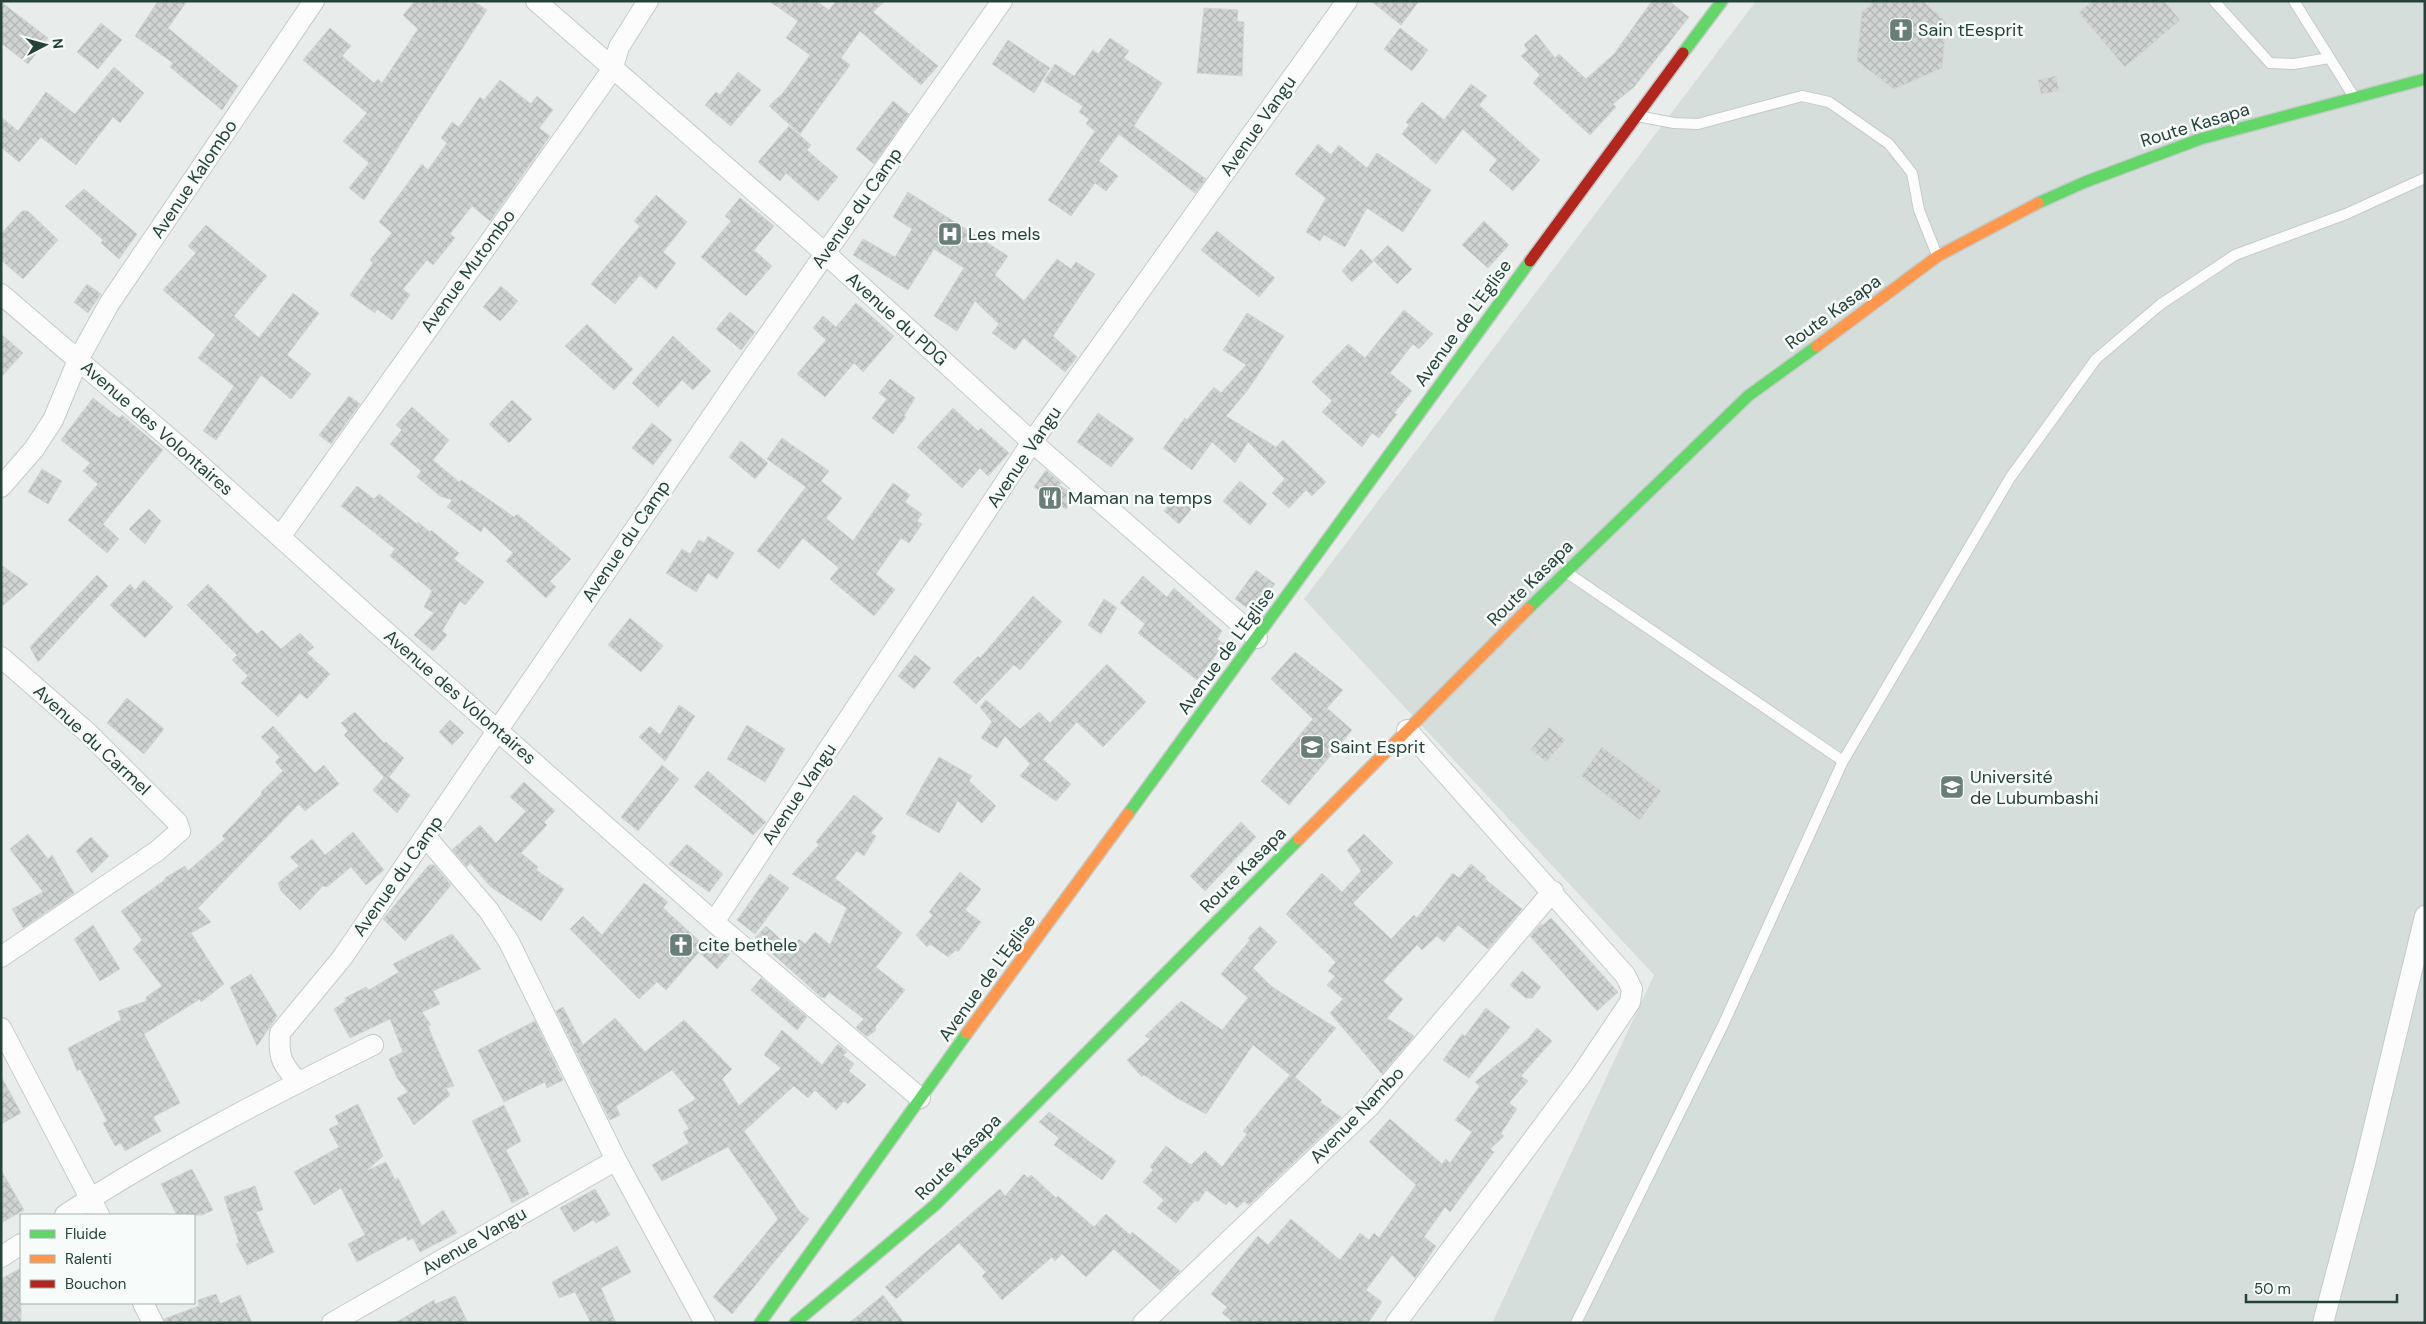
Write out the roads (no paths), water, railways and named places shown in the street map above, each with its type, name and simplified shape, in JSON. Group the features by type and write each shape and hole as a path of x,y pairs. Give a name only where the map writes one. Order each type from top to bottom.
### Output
{"main road":[{"name":"Avenue de L'Eglise","path":"760,1323 920,1098 1257,638 1635,116 1722,1"},
{"name":"Route Kasapa","path":"795,1323 935,1205 1565,572 1748,396 1938,256 2021,211 2154,155 2200,139 2425,80"}],"street":[{"name":"Avenue Kalombo","path":"1,487 34,450 53,420 78,360 109,304 314,1"},
{"name":"Avenue du PDG","path":"536,1 612,70 826,254 1032,442 1257,638"},
{"name":"Avenue Mutombo","path":"280,537 612,70 619,47 648,1"},
{"name":"Avenue du Camp","path":"298,1082 282,1064 279,1049 280,1033 342,958 497,730 1002,1"},
{"name":"Avenue Vangu","path":"714,922 1032,442 1347,1"},
{"name":"Avenue des Volontaires","path":"1,294 280,537 714,922 920,1098"},
{"name":"Avenue du Carmel","path":"1,658 88,732 179,826 178,835 165,845 1,957"},
{"path":"1396,1323 1575,1082 1630,1002 1632,989 1625,975 1553,891 1407,730"},
{"path":"426,837 489,911 508,942 616,1160 705,1323"},
{"name":"Avenue Nambo","path":"1144,1323 1370,1106 1553,891"},
{"path":"2322,1323 2364,1164 2425,916"},
{"path":"1,1028 94,1207"},
{"path":"69,1214 94,1207 142,1166 298,1082 373,1045"},
{"name":"Avenue Vangu","path":"332,1323 616,1160"},
{"path":"1,1257 20,1245"},
{"path":"144,1304 153,1323"}],"lane":[{"path":"2214,1 2270,64 2294,64 2329,58"},
{"path":"2294,1 2354,98"},
{"path":"1635,116 1674,123 1698,124 1802,96 1829,102 1890,144 1912,173 1919,210 1938,256"},
{"path":"1576,1323 1723,1025 1843,761 2010,478 2096,360 2161,304 2235,255 2346,214 2425,178"},
{"path":"1565,572 1843,761"}],"place":[{"name":"Sain tEesprit","path":"1901,30"},
{"name":"Les mels","path":"950,234"},
{"name":"Maman na temps","path":"1050,498"},
{"name":"Saint Esprit","path":"1312,747"},
{"name":"Université de Lubumbashi","path":"1952,787"},
{"name":"cite bethele","path":"681,945"}]}
